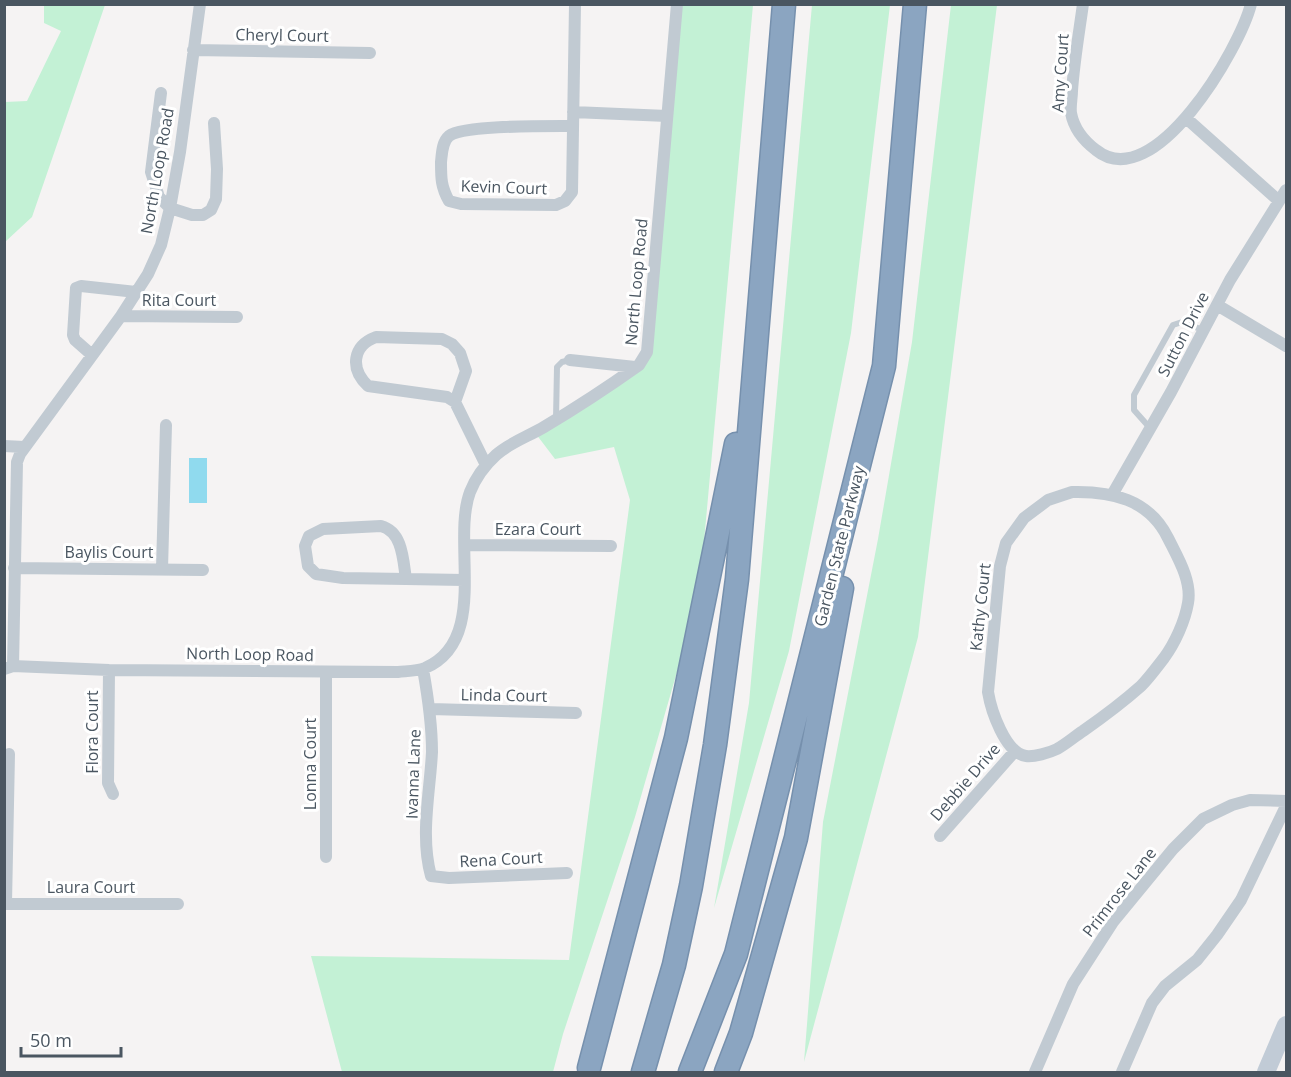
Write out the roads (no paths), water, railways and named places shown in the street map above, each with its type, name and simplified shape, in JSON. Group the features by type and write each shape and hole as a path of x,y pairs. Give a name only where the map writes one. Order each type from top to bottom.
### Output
{"highway":[{"path":"643,1072 677,953 716,745 737,579 784,4"},
{"name":"Garden State Parkway","path":"690,1072 736,954 884,366 915,4"},
{"path":"589,1068 676,738 755,349"},
{"path":"726,1072 741,1033 795,838 884,366"}],"main road":[{"path":"1266,1072 1286,1029"}],"street":[{"name":"North Loop Road","path":"200,4 180,152 161,245 148,274 121,316 24,447 17,462 14,568 9,603 9,668 398,672 423,669 438,661 453,642 462,623 466,513 469,495 477,476 497,453 556,419 639,366 647,352 677,4"},
{"name":"Kevin Court","path":"573,126 498,127 459,132 449,136 442,147 440,181 449,201 461,204 556,205 565,201 572,192 575,4"},
{"name":"Amy Court","path":"1083,4 1074,65 1071,112 1075,126 1086,142 1100,153 1118,158 1133,156 1152,149 1186,118 1206,95 1235,45 1247,20 1251,4"},
{"name":"Cheryl Court","path":"193,50 370,52"},
{"path":"161,93 151,172 159,197 170,208 192,215 203,215 211,210 216,200 217,169 214,123"},
{"path":"573,112 667,116"},
{"path":"1186,118 1283,196"},
{"name":"Sutton Drive","path":"1112,495 1151,428 1230,280 1283,196"},
{"path":"92,356 75,340 73,335 76,288 81,286 136,292"},
{"path":"1217,305 1287,346"},
{"name":"Rita Court","path":"121,316 237,316"},
{"path":"455,402 466,371 460,353 452,344 442,339 376,337 364,342 357,353 360,379 368,387 447,397 455,402 486,465"},
{"path":"570,360 639,366"},
{"path":"162,569 166,425"},
{"path":"4,447 24,447"},
{"name":"Kathy Court","path":"1072,492 1096,492 1129,499 1151,515 1166,534 1182,566 1188,590 1188,603 1182,623 1166,656 1142,685 1103,716 1056,750 1025,756 1015,751 1005,739 988,692 1000,566 1006,543 1024,518 1048,500 1072,492"},
{"path":"406,579 402,551 390,528 381,526 323,530 309,536 305,546 308,566 316,574 343,578 464,580"},
{"name":"Ezara Court","path":"465,544 611,546"},
{"name":"Baylis Court","path":"14,568 203,570"},
{"name":"Ivanna Lane","path":"423,669 431,710 432,750 425,855 431,876 437,876"},
{"name":"Flora Court","path":"108,670 108,783 113,794"},
{"name":"Lonna Court","path":"326,672 326,856"},
{"name":"Linda Court","path":"431,710 576,713"},
{"name":"Debbie Drive","path":"940,836 1015,751"},
{"path":"5,903 9,754"},
{"name":"Primrose Lane","path":"1035,1072 1073,984 1113,922 1173,849 1203,819 1232,805 1250,800 1287,803"},
{"path":"1122,1072 1152,1003 1165,987 1197,960 1241,900 1287,803"},
{"name":"Rena Court","path":"437,876 449,878 567,873"},
{"name":"Laura Court","path":"5,903 178,904"}],"lane":[{"path":"1151,428 1134,410 1134,395 1173,325 1182,322 1203,330"},
{"path":"556,419 557,367 562,362 570,360"}],"water":[{"path":"189,458 207,458 207,503 189,503"}]}
